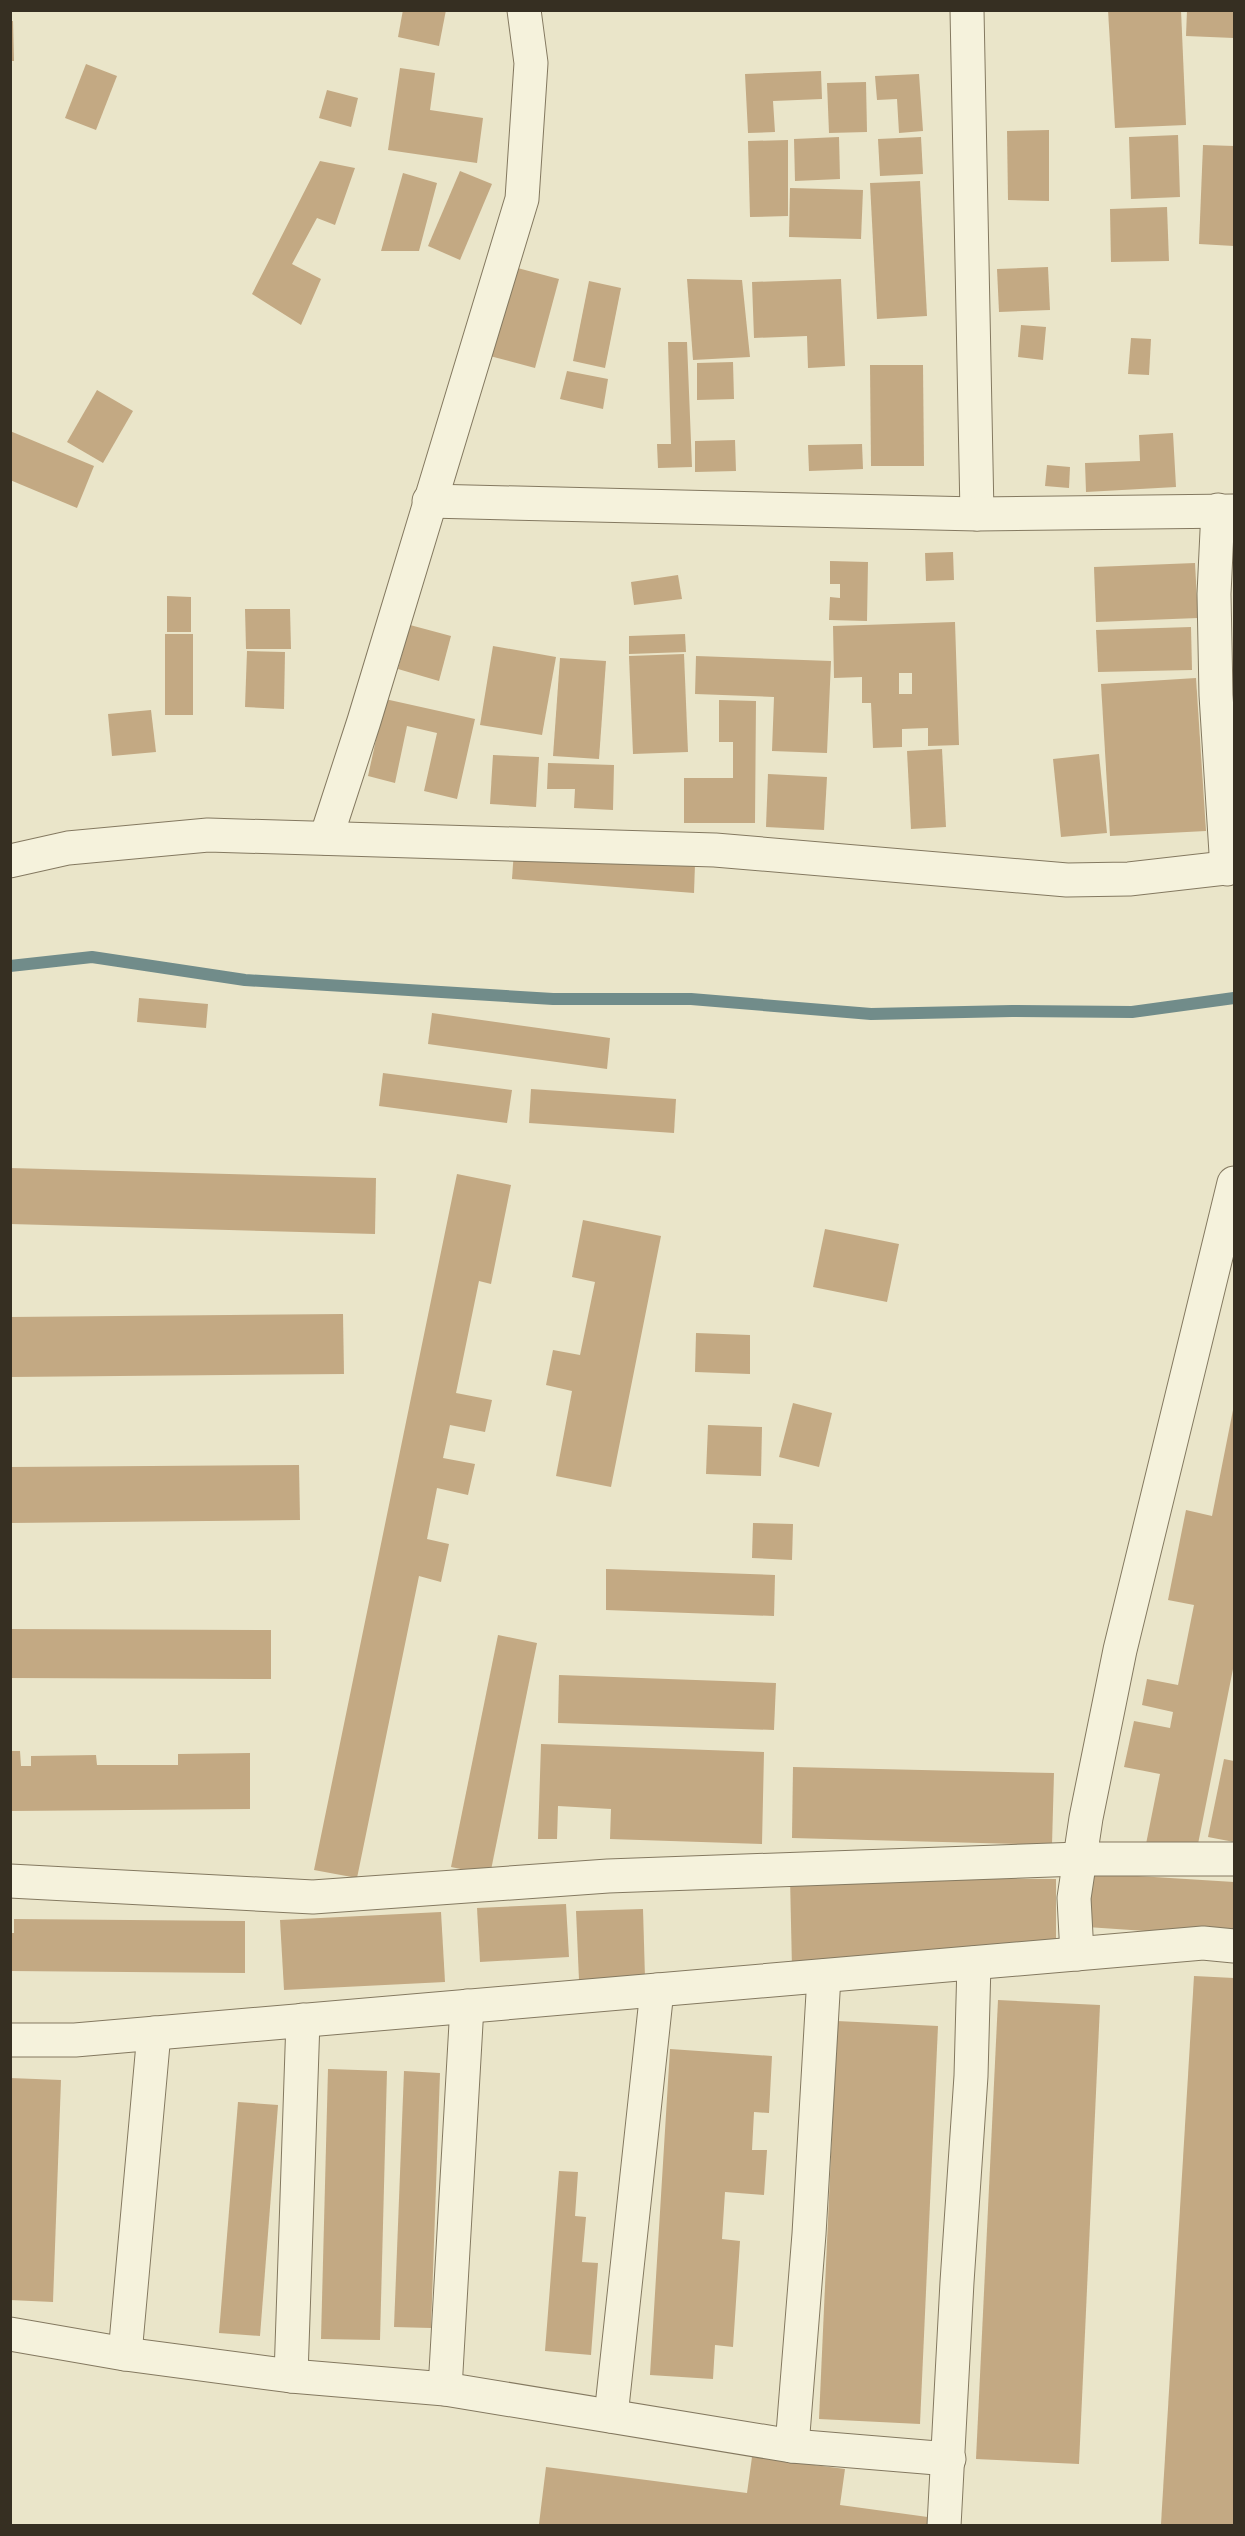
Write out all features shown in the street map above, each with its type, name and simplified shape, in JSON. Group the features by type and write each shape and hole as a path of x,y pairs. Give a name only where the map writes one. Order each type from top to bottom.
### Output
{"street":[{"path":"326,837 371,700 429,501 522,199 531,63 524,10"},
{"path":"967,10 977,514"},
{"path":"10,861 68,848 208,835 715,850 1067,880 1129,879 1231,868 1216,695 1214,594 1226,510 977,514 429,501"},
{"path":"1077,1954 1074,1898 1086,1818 1120,1650 1234,1183"},
{"path":"10,1881 313,1897 608,1876 1080,1859 1234,1859"},
{"path":"10,2040 75,2040 1203,1943 1234,1946"},
{"path":"944,2526 971,2076 975,1963"},
{"path":"792,2446 809,2234 824,1976"},
{"path":"611,2416 657,1990"},
{"path":"445,2389 466,2006"},
{"path":"291,2376 303,2020"},
{"path":"125,2354 154,2033"},
{"path":"10,2334 125,2354 291,2376 445,2389 792,2446 949,2459"}],"building":[{"path":"403,10 446,10 439,46 398,37"},
{"path":"1108,10 1181,10 1186,125 1115,128"},
{"path":"1187,10 1234,10 1234,38 1186,36"},
{"path":"10,21 13,21 14,61 10,61"},
{"path":"86,64 117,76 96,130 65,118"},
{"path":"400,68 435,73 430,110 483,118 477,163 388,150"},
{"path":"821,71 822,99 773,101 775,132 748,133 745,74"},
{"path":"919,74 923,131 899,133 897,99 877,100 875,76"},
{"path":"866,82 867,132 829,133 827,83"},
{"path":"327,90 358,98 351,127 319,118"},
{"path":"1049,130 1049,201 1008,200 1007,131"},
{"path":"1178,135 1180,197 1131,199 1129,137"},
{"path":"839,137 840,179 795,181 794,139"},
{"path":"921,137 923,174 880,176 878,139"},
{"path":"788,140 788,216 750,217 748,141"},
{"path":"1203,145 1234,146 1234,246 1199,244"},
{"path":"320,161 355,168 335,225 317,218 292,264 321,279 301,325 252,294"},
{"path":"460,171 492,184 460,260 428,246"},
{"path":"403,173 437,183 419,251 381,251"},
{"path":"920,181 927,316 877,319 870,183"},
{"path":"790,188 863,190 861,239 789,237"},
{"path":"1167,207 1169,261 1111,262 1110,209"},
{"path":"510,266 559,279 535,368 486,355"},
{"path":"1048,267 1050,310 999,312 997,269"},
{"path":"687,279 742,280 750,357 693,360"},
{"path":"841,279 845,366 808,368 807,336 754,338 752,282"},
{"path":"589,281 621,288 605,368 573,361"},
{"path":"1021,325 1046,327 1043,360 1018,357"},
{"path":"1131,338 1151,339 1149,375 1128,374"},
{"path":"668,342 687,342 692,467 658,468 657,444 671,444"},
{"path":"733,362 734,399 697,400 697,363"},
{"path":"870,365 923,365 924,466 871,466"},
{"path":"567,371 608,379 603,409 560,399"},
{"path":"97,390 133,411 103,463 67,442"},
{"path":"10,431 94,466 77,508 10,480"},
{"path":"1173,433 1176,487 1086,492 1085,463 1140,461 1139,435"},
{"path":"735,440 736,471 695,472 695,441"},
{"path":"862,444 863,469 809,471 808,445"},
{"path":"1047,465 1070,467 1069,488 1045,486"},
{"path":"953,552 954,580 926,581 925,553"},
{"path":"830,561 868,562 867,621 829,620 830,597 840,598 840,584 830,584"},
{"path":"1195,563 1198,618 1096,622 1094,567"},
{"path":"678,575 682,599 634,605 631,582"},
{"path":"167,596 191,597 191,632 167,632"},
{"path":"245,609 290,609 291,649 246,649"},
{"path":"955,622 959,745 928,746 928,728 902,729 902,747 873,748 871,703 862,703 862,677 834,678 833,626","holes":["899,673 912,673 912,694 899,694"]},
{"path":"410,625 451,636 439,681 398,669"},
{"path":"1191,627 1192,670 1098,672 1096,630"},
{"path":"165,634 193,634 193,715 165,715"},
{"path":"685,634 686,652 629,654 629,636"},
{"path":"493,646 556,657 542,735 480,725"},
{"path":"247,651 285,652 284,709 245,707"},
{"path":"684,654 688,752 633,754 629,656"},
{"path":"696,656 831,661 827,753 772,751 774,697 695,694"},
{"path":"560,658 606,661 599,759 553,756"},
{"path":"1196,678 1206,831 1110,836 1101,684"},
{"path":"385,699 475,719 457,799 424,791 437,733 407,726 395,783 368,776"},
{"path":"719,700 756,701 755,823 684,823 684,778 733,778 733,742 719,742"},
{"path":"151,710 156,752 112,756 108,714"},
{"path":"942,749 946,827 911,829 907,751"},
{"path":"1099,754 1107,833 1061,837 1053,759"},
{"path":"493,755 539,757 536,807 490,804"},
{"path":"548,763 614,765 613,810 574,808 575,789 547,789"},
{"path":"768,774 827,777 824,830 766,827"},
{"path":"514,850 695,864 694,893 512,879"},
{"path":"139,998 208,1004 206,1028 137,1022"},
{"path":"432,1013 610,1038 607,1069 428,1044"},
{"path":"383,1073 512,1090 507,1123 379,1106"},
{"path":"531,1089 676,1099 674,1133 529,1123"},
{"path":"10,1168 376,1178 375,1234 10,1224"},
{"path":"457,1174 511,1185 491,1284 479,1281 456,1393 492,1400 485,1432 450,1425 443,1458 475,1464 468,1495 437,1488 427,1539 449,1544 441,1582 419,1576 357,1878 314,1870"},
{"path":"583,1220 661,1236 611,1487 556,1476 572,1391 546,1385 553,1350 580,1355 595,1282 572,1277"},
{"path":"825,1229 899,1244 887,1302 813,1287"},
{"path":"343,1314 344,1374 10,1377 10,1317"},
{"path":"696,1333 750,1335 750,1374 695,1372"},
{"path":"793,1403 832,1413 819,1467 779,1457"},
{"path":"1233,1410 1234,1664 1196,1854 1146,1844 1160,1774 1124,1767 1134,1721 1170,1728 1173,1712 1142,1705 1147,1679 1178,1685 1194,1605 1168,1600 1186,1510 1212,1516"},
{"path":"708,1425 762,1427 761,1476 706,1474"},
{"path":"299,1465 300,1520 10,1523 10,1467"},
{"path":"753,1523 793,1524 792,1560 752,1558"},
{"path":"606,1569 775,1575 774,1616 606,1610"},
{"path":"10,1629 271,1630 271,1679 10,1678"},
{"path":"498,1635 537,1643 490,1875 451,1867"},
{"path":"559,1675 776,1683 774,1730 558,1723"},
{"path":"541,1744 764,1752 762,1844 610,1839 611,1809 558,1806 557,1839 538,1839"},
{"path":"10,1751 20,1751 21,1766 31,1766 31,1756 96,1755 97,1765 178,1765 178,1754 250,1753 250,1809 10,1811"},
{"path":"1224,1759 1234,1761 1234,1842 1208,1837"},
{"path":"793,1767 1054,1773 1052,1845 792,1838"},
{"path":"1090,1873 1234,1882 1234,1937 1087,1927"},
{"path":"790,1877 1056,1879 1056,1946 792,1969"},
{"path":"566,1904 569,1957 480,1962 477,1908"},
{"path":"643,1909 645,1978 579,1980 576,1911"},
{"path":"441,1912 445,1982 284,1990 280,1920"},
{"path":"14,1919 245,1921 245,1973 10,1971 10,1933 14,1933"},
{"path":"1194,1976 1234,1978 1234,2526 1161,2524"},
{"path":"998,2000 1100,2005 1079,2464 976,2459"},
{"path":"837,2021 938,2026 920,2424 819,2419"},
{"path":"670,2049 772,2056 769,2113 754,2112 752,2150 767,2150 764,2195 725,2192 722,2239 740,2241 733,2347 715,2345 713,2379 650,2375"},
{"path":"328,2069 387,2071 380,2340 321,2339"},
{"path":"404,2071 440,2073 431,2328 394,2327"},
{"path":"10,2078 61,2080 53,2302 10,2300"},
{"path":"238,2102 278,2105 260,2336 219,2333"},
{"path":"559,2171 578,2172 575,2216 586,2217 582,2262 598,2263 591,2355 545,2351"},
{"path":"752,2457 845,2469 840,2505 935,2518 935,2526 539,2524 546,2467 747,2493"}],"waterway":[{"path":"10,966 92,957 245,980 553,999 691,999 871,1014 1012,1011 1132,1012 1234,998"}]}
